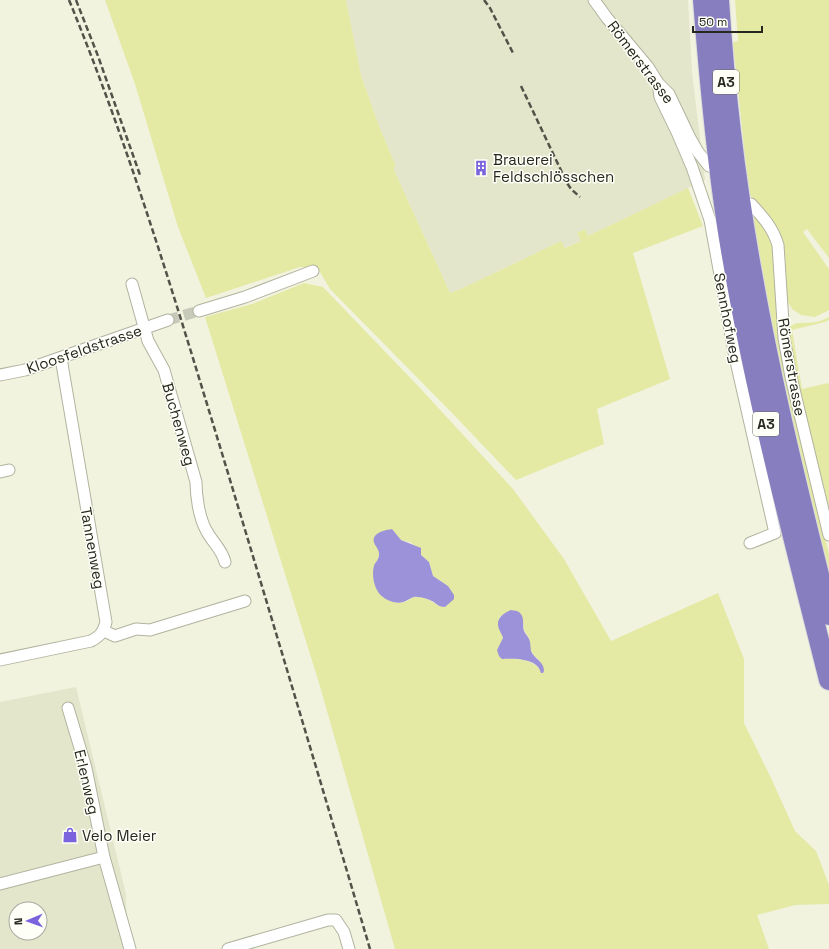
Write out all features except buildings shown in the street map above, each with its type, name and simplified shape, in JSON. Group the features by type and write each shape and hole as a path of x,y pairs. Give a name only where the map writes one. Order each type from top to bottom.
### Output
{"highway":[{"name":"A3","path":"703,0 719,164 728,232 768,430 829,680"},
{"name":"A3","path":"719,0 723,58 735,165 752,277 784,429 829,615"}],"street":[{"name":"Römerstrasse","path":"594,0 648,67 658,84 669,94 690,138 698,152 709,166"},
{"name":"Sennhofweg","path":"658,84 660,97 692,167 710,220 735,357 775,534 750,543"},
{"name":"Römerstrasse","path":"751,204 769,224 776,236 778,246 784,338 793,384 829,535"},
{"path":"199,311 245,297 313,271"},
{"name":"Buchenweg","path":"132,284 148,342 164,370 196,482 196,497 206,530 223,554 225,562"},
{"name":"Kloosfeldstrasse","path":"0,375 25,370 168,320"},
{"name":"Tannenweg","path":"61,358 106,622 104,631"},
{"path":"0,660 91,641 100,636 104,631 115,636 136,629 150,630 245,601"},
{"name":"Erlenweg","path":"68,708 86,768 104,857 130,949"},
{"path":"0,884 104,857"},
{"path":"228,949 328,920 336,920 344,932 348,949"}],"shaded area":[{"name":"Brauerei Feldschlösschen","path":"346,0 688,0 692,72 705,180 588,236 585,229 577,233 581,241 564,248 561,241 450,293 394,170 395,164 379,126 361,75"},
{"path":"392,529 401,540 421,548 421,555 429,562 433,576 448,586 454,595 454,599 445,607 419,597 413,597 398,603 380,595 374,583 373,574 374,566 379,555 374,539 379,533"},
{"path":"511,610 518,611 522,615 524,631 530,640 532,654 541,662 544,668 543,673 541,673 539,668 531,662 519,659 502,659 499,656 497,650 503,638 498,622 500,617"},
{"path":"76,687 126,894 127,949 0,949 0,702"}],"green space":[{"path":"105,0 346,0 361,75 379,126 395,164 394,170 450,293 561,241 565,248 581,241 577,233 585,229 588,236 688,188 703,226 633,253 670,379 597,409 604,444 516,480 330,289 317,267 300,267 206,298 178,227 135,84"},
{"path":"735,0 829,0 829,258 807,229 803,232 829,269 829,310 815,317 801,315 792,309 787,300 785,255 780,234 771,219 749,194 733,42 738,41"},
{"path":"752,214 763,223 769,234 776,260 803,446 829,554 829,578 778,356"},
{"path":"304,283 323,287 419,387 513,489 564,559 611,641 718,593 744,659 744,723 795,831 816,851 829,885 829,904 795,905 757,915 769,949 395,949 319,683 205,317 252,304","holes":["392,529 401,540 410,542 417,547 421,555 429,562 433,576 448,586 445,607 420,597 414,597 401,603 383,597 374,567","500,616 523,620 524,630 529,638 530,649 540,661 540,669 527,661 502,659 503,638 498,627"]},
{"path":"829,317 829,320 825,322 792,330 802,389 828,383 829,385 829,516 799,389 788,329 797,323 816,322"}],"tunnel":[{"path":"168,320 199,311"}],"railway":[{"path":"69,0 112,111 169,280 370,949"},
{"path":"76,0 98,56 140,175"},
{"path":"484,0 490,8 513,53"},
{"path":"521,86 567,183 580,197"}],"place":[{"name":"Brauerei Feldschlösschen","path":"481,168"},
{"name":"Velo Meier","path":"70,835"}]}
